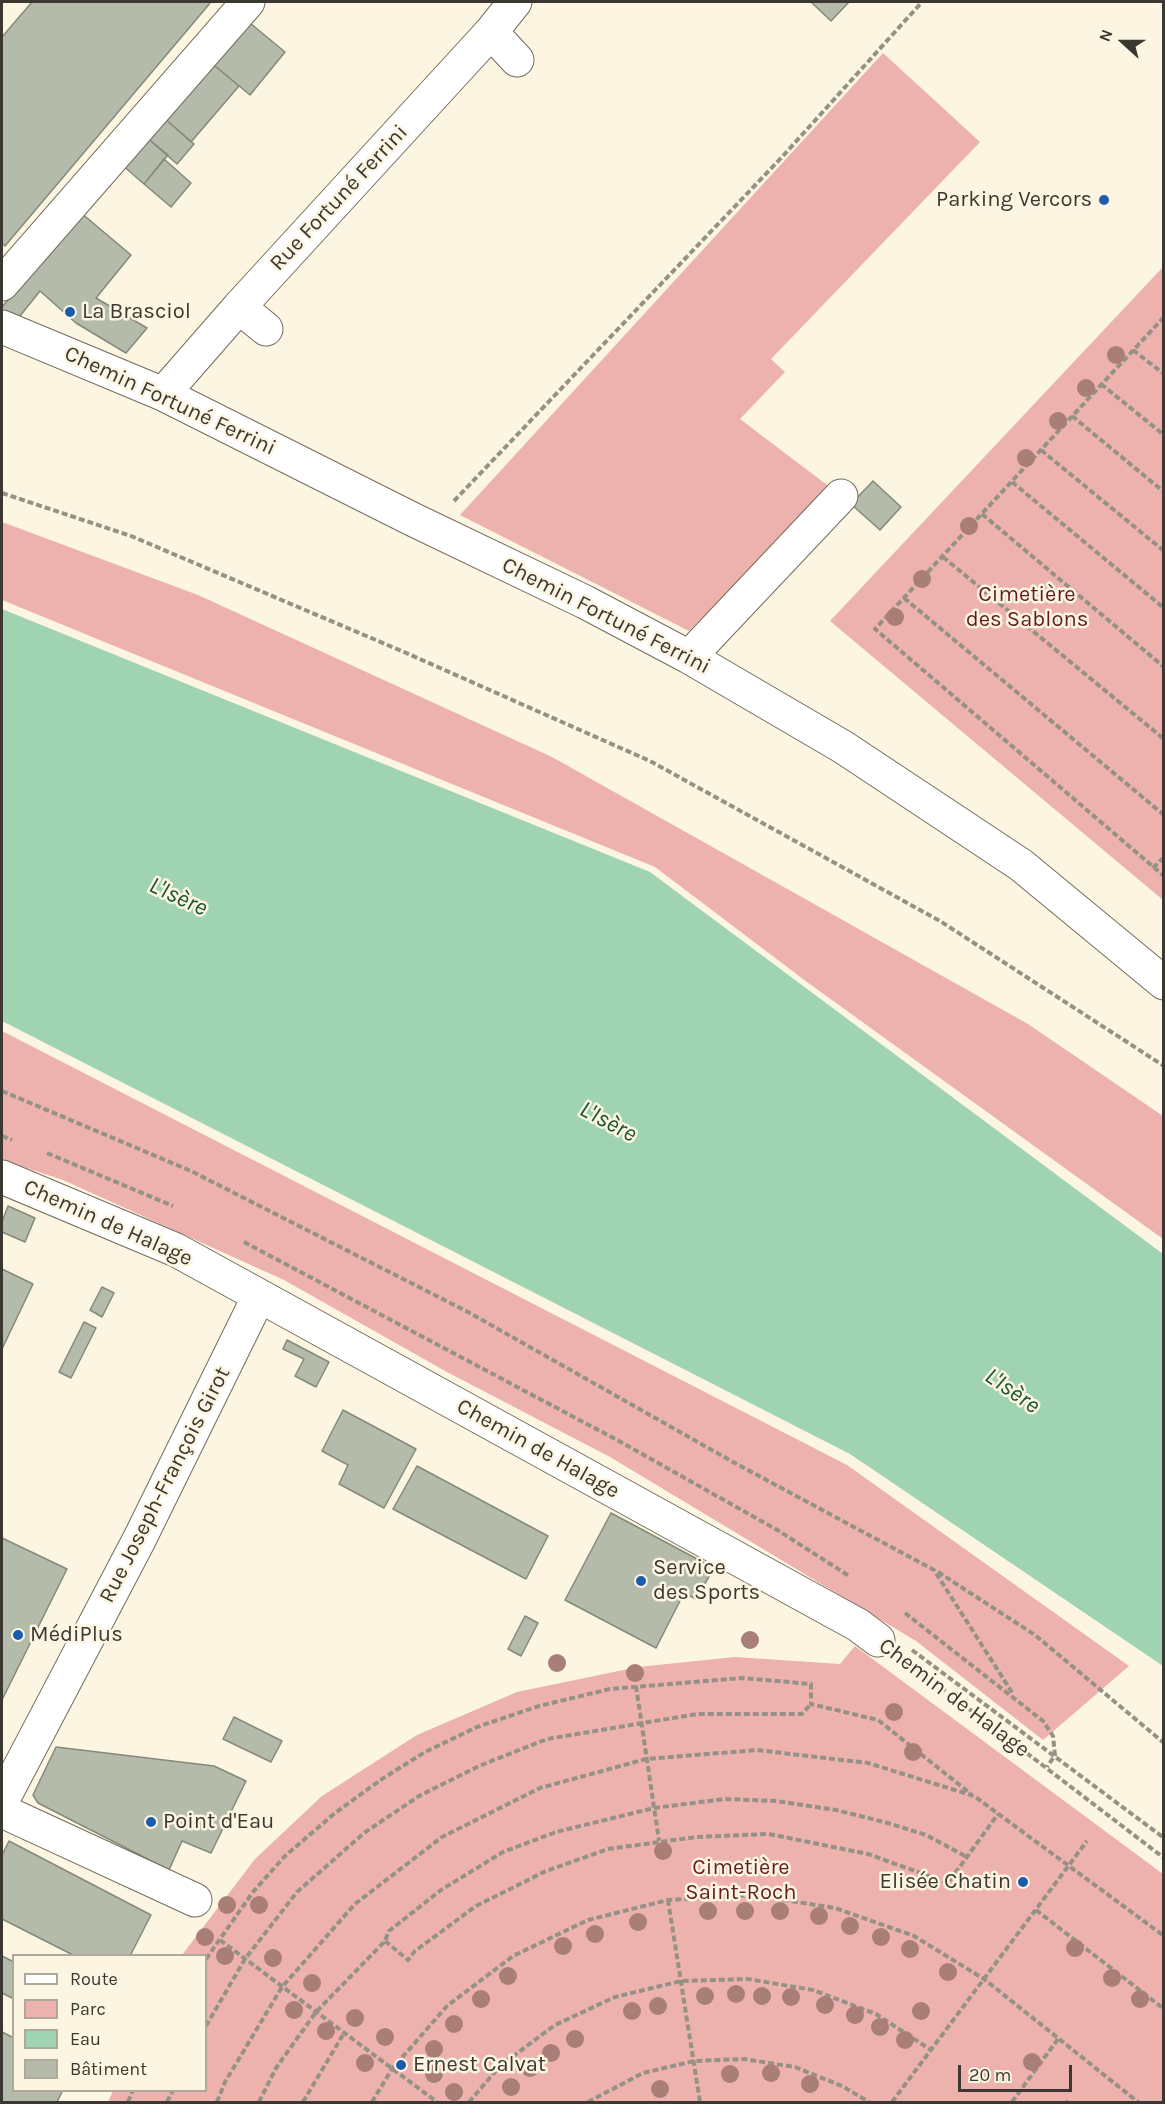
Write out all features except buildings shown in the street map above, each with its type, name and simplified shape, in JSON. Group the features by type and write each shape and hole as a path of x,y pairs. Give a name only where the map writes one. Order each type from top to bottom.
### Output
{"street":[{"path":"2,284 248,2"},
{"name":"Rue Fortuné Ferrini","path":"163,394 239,307 491,32 515,2"},
{"path":"491,32 517,60"},
{"path":"239,307 266,329"},
{"name":"Chemin Fortuné Ferrini","path":"2,327 163,394 428,527 585,602 689,657 843,747 1021,865 1164,983"},
{"path":"689,657 841,496"},
{"name":"Chemin de Halage","path":"2,1177 176,1250 858,1624 878,1640"},
{"name":"Rue Joseph-François Girot","path":"2,1801 139,1540 259,1296"},
{"path":"2,1811 195,1900"}],"path":[{"path":"428,527 782,157 922,2"},
{"path":"1164,317 875,629 1164,876"},
{"path":"1133,350 1164,374"},
{"path":"1101,384 1164,435"},
{"path":"1072,416 1164,492"},
{"path":"1041,450 1164,551"},
{"path":"1012,482 1164,609"},
{"path":"2,493 131,536 404,652 650,761 940,921 1164,1066"},
{"path":"982,514 1164,667"},
{"path":"943,557 1164,739"},
{"path":"904,598 1164,815"},
{"path":"1153,868 1164,857"},
{"path":"2,1091 191,1171 436,1296 733,1462 934,1570 1035,1635 1164,1743"},
{"path":"934,1570 1016,1698"},
{"path":"878,1640 898,1641 1055,1755 1164,1838"},
{"name":"Chemin de Halage","path":"878,1640 1164,1858"},
{"path":"207,1958 253,1892 285,1856 334,1813 425,1752 477,1728 539,1706 610,1689 743,1678 811,1684 811,1704 802,1714 698,1714 547,1739 479,1766 419,1796 364,1833 297,1892 245,1959 207,2024"},
{"path":"636,1686 659,1841"},
{"path":"811,1704 878,1720 974,1796 1164,1936"},
{"path":"217,2103 225,2082 282,1987 355,1904 442,1837 540,1788 646,1759 757,1750 868,1762 974,1796"},
{"name":"Chemin de Halage","path":"1047,1767 1055,1755"},
{"path":"259,2103 276,2068 316,2012 385,1941 389,1931 441,1890 503,1852 556,1832 654,1808 725,1798 776,1801 836,1810 926,1835 968,1857"},
{"path":"385,1941 408,1960 415,1951 476,1906 546,1871 608,1849 659,1841 769,1834 868,1854 948,1883 998,1814"},
{"path":"892,2103 1087,1841"},
{"path":"372,2103 392,2069 447,2006 513,1956 588,1920 668,1900 752,1895 835,1908 914,1936 984,1979 1138,2103"},
{"path":"668,1900 700,2103"},
{"path":"1036,1909 1164,2009"},
{"path":"220,1940 437,2103"},
{"path":"469,2103 500,2066 555,2025 615,1997 681,1981 748,1979 813,1990 876,2014 931,2050"},
{"path":"303,2103 344,2033"},
{"path":"1012,2103 1058,2039"},
{"path":"588,2103 643,2073 694,2061 744,2059 795,2067 842,2086 869,2103"}],"green space":[{"path":"883,53 980,142 771,359 785,372 740,419 831,488 689,631 460,515"},
{"name":"Cimetière des Sablons","path":"1163,267 1163,900 830,621"},
{"path":"2,522 198,595 552,757 1028,1024 1163,1116 1163,1239 807,982 655,867 2,600"},
{"path":"2,1031 847,1465 1129,1666 1043,1740 916,1641 610,1457 447,1372 284,1280 63,1180 2,1160"},
{"name":"Cimetière Saint-Roch","path":"855,1646 1163,1874 1163,2102 108,2102 113,2092 207,2092 207,1954 183,1954 255,1859 322,1796 417,1735 517,1692 638,1667 735,1657 840,1664"}],"water":[{"name":"L'Isère","path":"2,609 650,872 1163,1254 1163,1666 850,1454 2,1021"}],"place":[{"name":"Parking Vercors","path":"1104,200"},
{"name":"La Brasciol","path":"70,312"},
{"name":"Service des Sports","path":"641,1581"},
{"name":"MédiPlus","path":"18,1635"},
{"name":"Point d'Eau","path":"151,1822"},
{"name":"Elisée Chatin","path":"1023,1882"},
{"name":"Ernest Calvat","path":"401,2065"}]}
